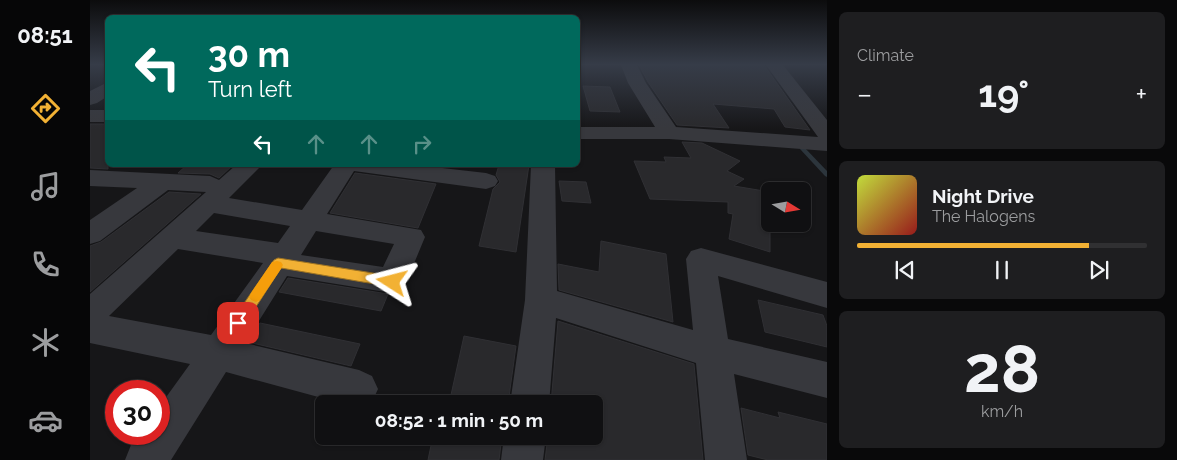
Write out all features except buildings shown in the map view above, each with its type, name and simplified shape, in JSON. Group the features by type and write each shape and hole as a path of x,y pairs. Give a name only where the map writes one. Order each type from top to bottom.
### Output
{"street":[{"path":"639,86 669,133"},
{"path":"790,86 827,134"},
{"path":"90,99 105,89"},
{"path":"90,116 105,116"},
{"path":"580,133 669,133 827,144"},
{"path":"90,314 173,238 210,194 247,167"},
{"path":"146,460 345,167"},
{"path":"373,167 486,180"},
{"path":"530,395 541,300 543,167"},
{"path":"90,178 164,181 308,220 412,237 392,282 173,238"},
{"path":"90,234 164,181"},
{"path":"726,460 700,259 827,295"},
{"path":"541,300 713,352 827,380"},
{"path":"90,328 218,353 359,389"},
{"path":"522,460 524,445"}],"waterway":[{"path":"802,148 827,175"}],"slow traffic":[{"path":"256,297 277,265"}],"route":[{"path":"238,323 278,263 392,282"}]}
